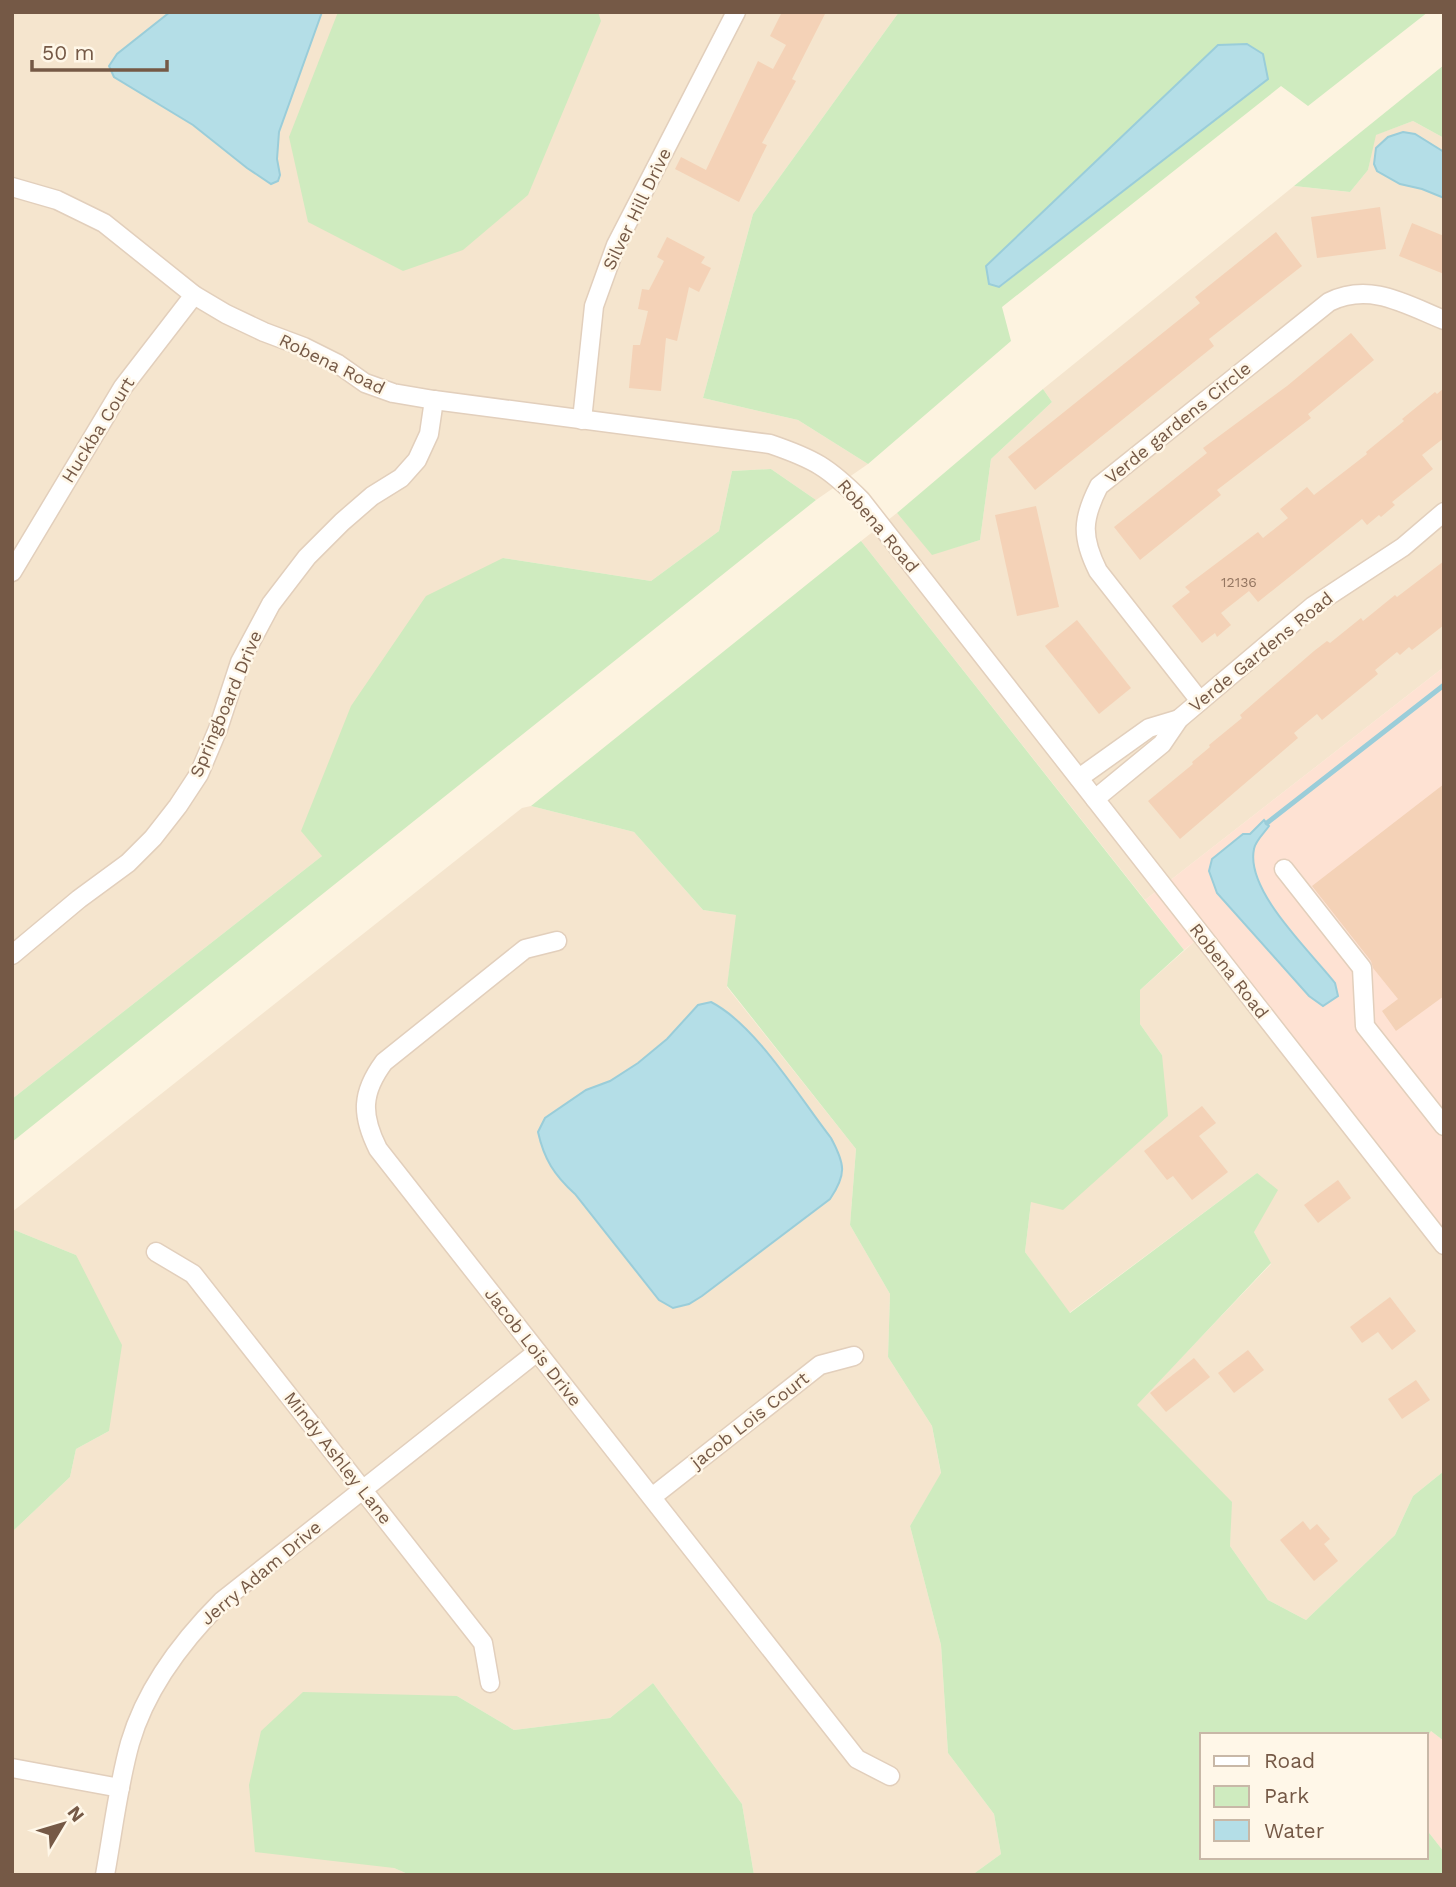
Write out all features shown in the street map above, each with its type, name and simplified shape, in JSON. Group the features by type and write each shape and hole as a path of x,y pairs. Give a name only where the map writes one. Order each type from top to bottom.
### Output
{"street":[{"name":"Silver Hill Drive","path":"582,420 594,306 616,245 736,12"},
{"name":"Robena Road","path":"12,187 57,200 104,223 194,295 226,314 338,364 365,383 393,393 770,444 810,458 837,477 861,500 1444,1245"},
{"name":"Verde gardens Circle","path":"1200,701 1098,571 1087,548 1085,526 1088,506 1099,486 1329,302 1345,294 1366,293 1383,296 1444,320"},
{"name":"Huckba Court","path":"12,572 123,387 194,295"},
{"name":"Springboard Drive","path":"12,955 79,899 128,863 153,838 178,806 198,774 218,729 240,662 271,604 307,558 342,522 372,496 401,478 417,460 429,434 434,400"},
{"name":"Verde Gardens Road","path":"1095,799 1161,744 1179,719 1313,606 1403,547 1444,512"},
{"name":"Verde Gardens Road","path":"1079,778 1149,728 1179,719"},
{"path":"1284,869 1362,968 1365,1026 1444,1126"},
{"name":"Jacob Lois Drive","path":"557,941 525,949 383,1062 371,1078 365,1102 367,1126 377,1149 857,1759 890,1776"},
{"name":"Mindy Ashley Lane","path":"156,1252 193,1274 483,1643 490,1683"},
{"name":"Jerry Adam Drive","path":"105,1875 130,1743 144,1708 169,1664 195,1628 222,1601 537,1352"},
{"name":"jacob Lois Court","path":"652,1497 820,1365 855,1356"},
{"path":"12,1768 120,1788"}],"shaded area":[{"path":"12,12 899,12 753,214 703,398 798,420 868,464 816,500 771,469 732,471 719,531 651,581 504,558 322,856 12,1099"},
{"path":"1413,121 1444,138 1444,667 1145,900 861,541 897,513 932,554 980,540 991,459 1052,402 1043,389 1294,186 1350,192 1368,170 1375,135"},
{"path":"1444,667 1444,1258 1194,942 1184,950 1145,900"},
{"path":"531,806 634,832 703,910 737,915 727,987 856,1149 850,1225 890,1294 888,1357 932,1426 941,1474 910,1526 941,1645 948,1753 994,1814 1001,1854 972,1875 754,1875 742,1804 653,1683 610,1718 514,1730 457,1696 394,1868 410,1875 12,1875 12,1532 70,1477 76,1449 109,1431 76,1255 12,1229 12,1212 522,808"},
{"path":"1194,942 1444,1258 1444,1471 1413,1496 1395,1535 1306,1620 1268,1600 1230,1546 1231,1502 1136,1405 1271,1264 1254,1232 1257,1173 1069,1313 1025,1252 1031,1202 1162,1055 1140,1024 1140,990"},
{"path":"1431,1731 1444,1741 1444,1852 1428,1832 1428,1736"}],"green space":[{"path":"338,12 598,12 601,21 528,195 463,250 403,271 308,222 289,137"},
{"path":"899,12 1428,12 1308,106 1281,86 1002,307 1011,341 868,464 798,420 703,398 753,214","holes":["1263,54 1268,79 1000,287"]},
{"path":"1444,65 1444,138 1413,121 1376,135 1368,170 1350,192 1294,186"},
{"path":"1043,389 1052,402 991,459 980,540 932,555 897,513"},
{"path":"771,469 816,500 12,1142 12,1099 322,856 301,831 351,706 426,596 503,558 651,581 719,531 732,471"},
{"path":"861,541 1184,950 1140,990 1140,1024 1162,1055 1168,1116 1063,1210 1031,1202 1025,1252 1070,1313 1257,1173 1278,1190 1254,1232 1271,1263 1137,1405 1232,1502 1230,1546 1268,1600 1306,1620 1395,1535 1413,1496 1444,1471 1444,1741 1431,1731 1428,1736 1428,1733 1200,1733 1200,1859 1428,1859 1428,1832 1444,1852 1444,1875 972,1875 1001,1854 994,1814 948,1753 941,1645 910,1526 941,1473 932,1426 888,1357 890,1294 850,1225 856,1149 727,986 736,915 703,910 634,832 531,806"},
{"path":"12,1229 76,1255 122,1345 109,1431 76,1449 70,1477 12,1532"},
{"path":"653,1683 742,1804 754,1875 410,1875 394,1868 255,1852 249,1785 261,1731 303,1692 457,1696 514,1730 610,1718"}],"water":[{"path":"170,12 322,12 279,132 278,181 271,184 193,125 114,77 109,66 117,54"},
{"path":"1247,44 1263,54 1268,79 999,287 989,284 986,266 1218,45"},
{"path":"1403,132 1415,134 1444,152 1444,198 1400,184 1377,171 1374,164 1376,148 1388,137"},
{"path":"1264,820 1269,826 1254,849 1254,866 1259,883 1282,920 1335,983 1338,996 1323,1006 1309,996 1217,893 1209,871 1212,859 1243,834 1250,834"},
{"path":"711,1002 744,1027 791,1083 831,1138 842,1169 839,1183 830,1199 702,1296 689,1304 673,1308 659,1300 561,1180 543,1150 538,1132 545,1118 586,1090 610,1081 638,1063 667,1039 698,1005"}],"building":[{"path":"782,12 826,12 792,79 796,81 762,143 767,145 739,202 675,169 681,157 706,170 758,61 773,69 786,45 770,36"},
{"path":"1380,207 1386,249 1317,258 1311,217"},
{"path":"1412,223 1444,236 1444,274 1399,256"},
{"path":"1276,232 1302,266 1209,339 1214,346 1035,490 1008,457 1200,303 1195,297"},
{"path":"667,237 705,257 701,263 711,268 699,292 689,287 677,341 666,338 661,391 629,388 633,345 640,345 648,311 638,309 642,289 649,290 664,261 657,257"},
{"path":"1351,333 1374,360 1308,414 1311,418 1217,490 1221,495 1140,560 1114,527 1207,453 1203,448 1287,386"},
{"path":"1444,388 1444,438 1422,455 1433,469 1392,502 1395,505 1381,517 1379,515 1367,525 1362,519 1258,602 1249,591 1221,613 1231,625 1217,637 1215,633 1202,643 1172,606 1190,592 1185,587 1258,532 1263,538 1288,518 1280,509 1307,487 1314,495 1367,454 1366,452 1404,421 1402,419 1435,392 1437,394"},
{"path":"1036,506 1059,607 1017,616 995,515"},
{"path":"1444,561 1444,625 1412,650 1409,647 1400,655 1397,652 1375,670 1378,674 1322,720 1317,714 1294,733 1298,738 1180,839 1148,801 1193,764 1209,745 1242,718 1240,715 1314,651 1327,641 1330,643 1361,618 1363,621"},
{"path":"1077,620 1131,688 1099,714 1045,646"},
{"path":"1444,784 1444,996 1396,1031 1382,1011 1398,999 1312,886"},
{"path":"1202,1106 1216,1123 1199,1136 1228,1172 1192,1200 1173,1176 1167,1180 1144,1151"},
{"path":"1338,1180 1351,1198 1318,1223 1304,1205"},
{"path":"1390,1297 1416,1331 1392,1350 1378,1332 1362,1343 1350,1327"},
{"path":"1248,1350 1264,1370 1234,1393 1218,1373"},
{"path":"1194,1358 1210,1377 1166,1412 1150,1393"},
{"path":"1416,1380 1430,1400 1402,1419 1388,1399"},
{"path":"1303,1521 1310,1530 1317,1524 1330,1539 1324,1544 1338,1561 1314,1581 1280,1540"}],"waterway":[{"path":"1267,823 1444,685"}]}
